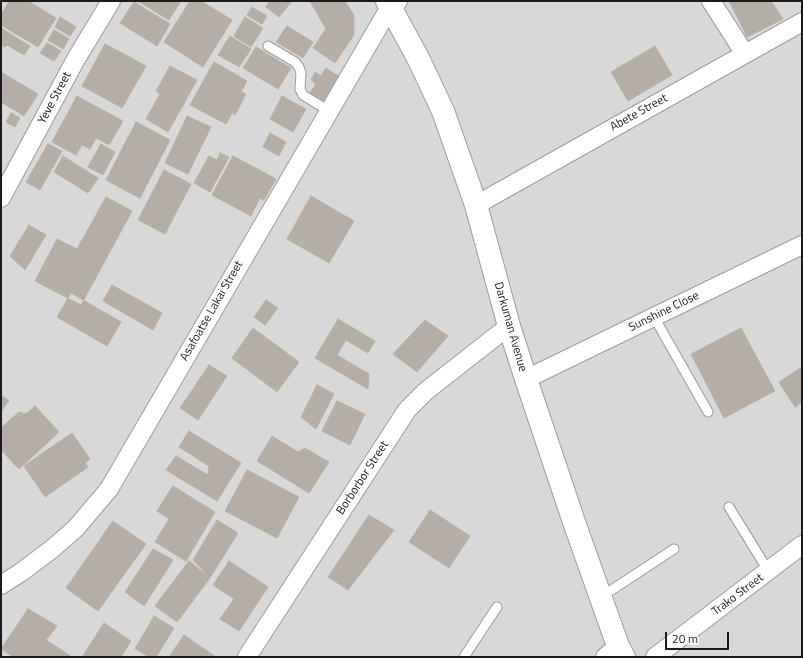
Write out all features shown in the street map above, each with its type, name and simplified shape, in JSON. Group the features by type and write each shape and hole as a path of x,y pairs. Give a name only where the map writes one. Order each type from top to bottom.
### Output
{"street":[{"name":"Yeve Street","path":"1,198 76,58 111,1"},
{"path":"711,1 745,54"},
{"name":"Asafoatse Lakai Street","path":"1,585 52,549 76,528 108,489 391,3"},
{"name":"Darkuman Avenue","path":"391,3 443,111 476,205 509,326 601,597 616,653"},
{"name":"Abete Street","path":"476,205 802,22"},
{"name":"Sunshine Close","path":"526,379 802,245"},
{"name":"Borborbor Street","path":"247,657 407,410 426,391 509,326"},
{"name":"Trako Street","path":"655,657 769,572 802,545"}],"lane":[{"path":"268,46 295,62 301,73 300,89 303,96 329,111"},
{"path":"654,317 708,412"},
{"path":"729,507 769,572"},
{"path":"601,597 674,550"},
{"path":"464,657 497,607"}],"shaded area":[{"path":"1,1 802,1 802,657 1,657"}],"building":[{"path":"9,1 28,1 56,18 38,47 1,25 1,15"},
{"path":"138,1 181,1 169,20"},
{"path":"190,1 201,1 232,20 203,67 164,42"},
{"path":"270,1 292,1 279,17 266,7"},
{"path":"310,1 345,1 354,15 354,35 335,63 313,48 326,29"},
{"path":"729,1 771,1 783,19 747,37"},
{"path":"134,2 170,24 157,46 120,23"},
{"path":"252,7 267,16 262,24 247,15"},
{"path":"60,17 76,27 70,36 55,27"},
{"path":"245,17 263,28 251,47 234,36"},
{"path":"287,26 313,42 303,58 276,42"},
{"path":"1,28 30,46 24,55 7,45 5,47 1,44"},
{"path":"54,30 69,39 63,49 48,40"},
{"path":"230,36 251,49 239,67 218,55"},
{"path":"47,43 61,51 54,61 40,53"},
{"path":"105,44 146,66 122,108 82,86"},
{"path":"655,46 672,75 628,101 611,72"},
{"path":"256,47 291,68 278,89 243,68"},
{"path":"214,62 247,81 241,92 246,94 235,115 232,113 226,124 190,105"},
{"path":"170,66 197,80 168,132 146,119 160,94 156,91"},
{"path":"326,68 340,77 325,101 310,93 316,84 311,80 315,72 321,76"},
{"path":"1,72 38,94 24,116 1,102"},
{"path":"77,96 123,121 109,145 96,138 90,149 82,145 76,155 52,142"},
{"path":"282,96 306,109 293,132 270,119"},
{"path":"11,113 20,118 15,127 6,122"},
{"path":"187,116 211,127 188,174 165,163"},
{"path":"136,122 170,140 140,198 106,180"},
{"path":"270,133 286,142 279,156 263,147"},
{"path":"48,144 62,151 40,190 26,182"},
{"path":"101,144 115,152 103,175 88,167"},
{"path":"220,153 229,157 210,192 194,183 209,156 217,160"},
{"path":"63,156 98,178 88,193 54,172"},
{"path":"233,156 276,179 264,200 260,198 251,216 212,195"},
{"path":"164,170 191,184 165,234 138,220"},
{"path":"311,196 354,221 329,263 287,239"},
{"path":"106,197 132,211 81,305 35,281 57,239 77,249"},
{"path":"29,225 46,235 25,270 10,256"},
{"path":"112,285 162,313 153,330 103,301"},
{"path":"71,293 121,322 107,346 57,317"},
{"path":"266,300 278,308 265,325 254,317"},
{"path":"338,319 375,341 368,353 346,340 337,355 369,374 368,389 315,358"},
{"path":"425,320 448,336 417,372 393,354"},
{"path":"253,328 299,362 277,392 232,358"},
{"path":"741,328 775,391 724,418 691,354"},
{"path":"209,365 227,376 198,420 180,408"},
{"path":"802,367 802,402 795,407 779,382"},
{"path":"317,385 334,394 316,429 301,417"},
{"path":"1,395 9,401 1,411"},
{"path":"337,401 365,414 350,445 322,431"},
{"path":"35,406 59,432 19,469 1,450 1,428 19,412 26,414"},
{"path":"189,431 241,463 217,501 166,470 176,456 208,475 209,466 179,447"},
{"path":"72,433 90,459 85,463 88,467 45,497 24,466"},
{"path":"272,436 298,452 305,448 329,462 309,493 257,461"},
{"path":"247,470 299,497 277,538 225,511"},
{"path":"173,486 215,512 186,561 155,542 169,519 157,511"},
{"path":"430,510 470,536 449,568 409,542"},
{"path":"369,515 394,530 348,590 328,577"},
{"path":"217,520 238,533 210,578 193,560"},
{"path":"113,521 146,544 98,611 66,588"},
{"path":"153,549 173,560 144,606 125,592"},
{"path":"189,561 210,578 177,622 155,606"},
{"path":"229,561 268,587 239,631 220,619 234,599 213,585"},
{"path":"28,609 57,626 46,640 72,657 13,657 1,649"},
{"path":"154,616 174,628 156,657 149,657 135,649"},
{"path":"104,623 131,641 121,657 82,657"},
{"path":"184,635 216,657 169,657"}]}
